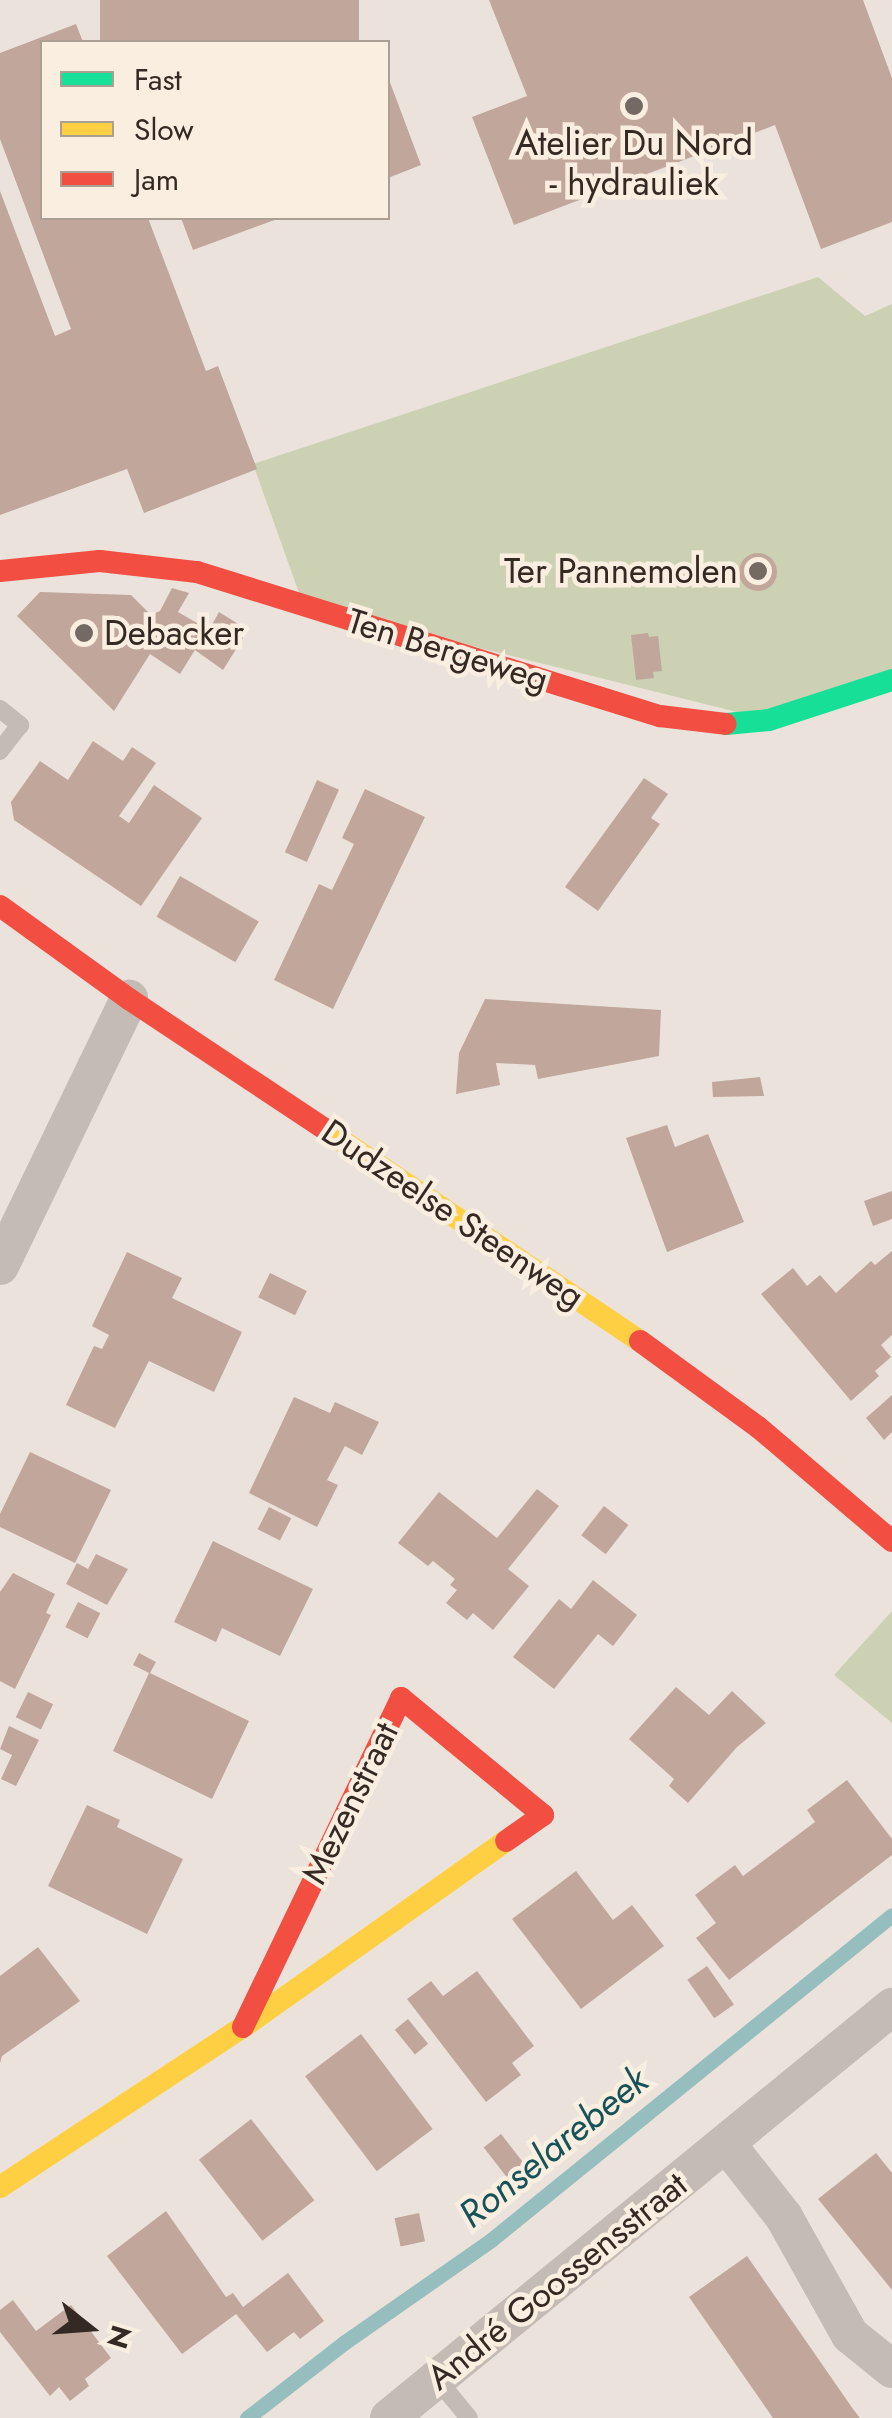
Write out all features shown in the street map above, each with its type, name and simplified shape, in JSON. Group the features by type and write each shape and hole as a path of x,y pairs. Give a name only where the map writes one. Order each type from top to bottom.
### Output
{"street":[{"name":"Ten Bergeweg","path":"0,571 100,561 197,572 660,716 720,725 769,720 892,680"},
{"name":"Dudzeelse Steenweg","path":"0,906 129,999 602,1314 758,1427 892,1541"},
{"path":"0,1266 129,999"},
{"name":"Mezenstraat","path":"0,2187 243,2027 543,1815 401,1698 243,2027"},
{"name":"André Goossensstraat","path":"389,2418 892,2007"},
{"path":"726,2143 784,2218 850,2335 892,2369"}],"lane":[{"path":"0,709 20,725 0,751"},
{"path":"437,2379 469,2418"}],"green space":[{"path":"818,277 865,316 892,304 892,680 769,720 303,604 253,464"},
{"path":"892,1611 892,1723 834,1675"}],"building":[{"path":"100,0 359,0 359,40 100,40"},
{"name":"Atelier Du Nord - hydrauliek","path":"489,0 863,0 892,78 892,222 821,249 775,125 514,225 472,117 527,96"},
{"path":"76,24 82,40 40,40 40,220 149,220 206,371 218,366 257,469 144,513 127,469 0,515 0,191 55,336 71,329 0,139 0,53"},
{"path":"390,82 421,165 390,177"},
{"path":"182,220 275,220 193,250"},
{"name":"Ter Pannemolen","path":"758,553 772,558 777,572 772,586 758,591 744,586 739,572 744,558"},
{"path":"172,588 189,593 178,612 209,630 219,612 248,630 223,670 195,650 180,674 150,654 114,711 17,616 40,592 131,595 151,615 160,611"},
{"path":"648,633 649,637 658,636 662,671 653,672 654,678 636,680 631,635"},
{"path":"93,741 123,761 132,747 156,763 119,816 129,823 154,785 202,818 141,906 14,820 11,802 40,761 68,780"},
{"path":"644,778 668,794 651,818 660,824 598,911 565,887"},
{"path":"317,780 339,790 307,862 285,852"},
{"path":"365,789 425,817 333,1009 274,980 319,884 332,890 354,844 342,838"},
{"path":"180,876 259,922 235,962 156,917"},
{"path":"485,999 661,1010 659,1056 538,1079 535,1065 496,1063 500,1085 456,1094 459,1053"},
{"path":"760,1077 764,1096 713,1097 712,1082"},
{"path":"667,1125 675,1147 708,1134 744,1222 667,1252 626,1138"},
{"path":"892,1191 892,1219 873,1226 864,1201"},
{"path":"892,1251 892,1335 881,1345 891,1357 875,1371 879,1376 851,1401 761,1294 793,1268 807,1286 820,1275 836,1293 871,1261 875,1265"},
{"path":"127,1252 182,1278 172,1298 242,1332 214,1392 149,1361 115,1428 66,1405 94,1346 102,1349 109,1335 92,1326"},
{"path":"270,1273 307,1291 295,1315 258,1297"},
{"path":"892,1395 892,1432 884,1440 866,1418"},
{"path":"294,1397 330,1413 335,1402 379,1422 362,1455 345,1446 327,1480 338,1485 317,1527 249,1493"},
{"path":"30,1452 111,1490 75,1563 0,1527 0,1514"},
{"path":"537,1489 559,1506 508,1569 529,1586 493,1630 473,1613 467,1620 446,1603 457,1590 450,1585 455,1579 433,1561 428,1566 398,1543 439,1492 497,1538"},
{"path":"604,1506 628,1525 606,1554 581,1535"},
{"path":"269,1507 291,1518 280,1541 258,1529"},
{"path":"213,1541 313,1589 280,1656 222,1628 216,1642 174,1622"},
{"path":"96,1554 128,1569 107,1605 66,1584 77,1563 88,1569"},
{"path":"13,1573 55,1594 46,1613 51,1615 15,1689 0,1681 0,1592"},
{"path":"593,1580 637,1615 613,1646 598,1634 554,1689 513,1657 559,1599 571,1609"},
{"path":"78,1602 100,1613 88,1638 65,1627"},
{"path":"139,1653 156,1662 150,1673 249,1721 212,1799 113,1751 149,1673 133,1665"},
{"path":"676,1687 709,1715 732,1691 766,1723 737,1747 688,1803 669,1786 674,1779 629,1739"},
{"path":"28,1692 53,1704 41,1729 16,1717"},
{"path":"9,1726 39,1740 16,1786 1,1779 12,1755 0,1749"},
{"path":"847,1780 892,1839 892,1855 729,1980 696,1938 716,1923 695,1895 735,1865 743,1876 815,1822 807,1810"},
{"path":"87,1805 120,1820 117,1827 183,1859 147,1934 48,1886"},
{"path":"576,1871 613,1920 632,1905 664,1946 581,2009 512,1919"},
{"path":"38,1947 80,2001 2,2056 0,2063 0,1976"},
{"path":"707,1966 734,2005 714,2018 687,1980"},
{"path":"477,1971 534,2046 512,2063 521,2075 486,2102 407,1999 431,1981 443,1996"},
{"path":"408,2019 428,2044 415,2055 395,2030"},
{"path":"361,2034 433,2129 377,2171 305,2076"},
{"path":"251,2119 314,2200 262,2241 199,2160"},
{"path":"501,2134 533,2175 516,2189 484,2148"},
{"path":"876,2153 892,2173 892,2290 818,2199"},
{"path":"166,2211 226,2297 233,2293 243,2307 288,2273 324,2321 300,2339 294,2332 267,2352 236,2314 182,2354 107,2256"},
{"path":"419,2213 425,2241 401,2247 395,2218"},
{"path":"747,2256 860,2418 773,2418 689,2297"},
{"path":"13,2300 36,2331 71,2305 111,2358 85,2379 89,2386 70,2401 59,2387 50,2396 0,2332 0,2310"}],"waterway":[{"name":"Ronselarebeek","path":"247,2418 345,2342 491,2240 892,1915"}],"traffic: fast":[{"path":"726,724 769,720 892,680"}],"traffic: slow":[{"path":"323,1128 640,1341"},
{"path":"0,2187 243,2027 506,1841"}],"traffic: jam":[{"path":"0,571 100,561 197,572 660,716 726,724"},
{"path":"0,906 129,999 323,1128"},
{"path":"640,1341 758,1427 892,1541"},
{"path":"243,2027 401,1698 543,1815 506,1841"}],"place":[{"name":"Atelier Du Nord - hydrauliek","path":"634,106"},
{"name":"Ter Pannemolen","path":"758,571"},
{"name":"Debacker","path":"84,633"}]}
